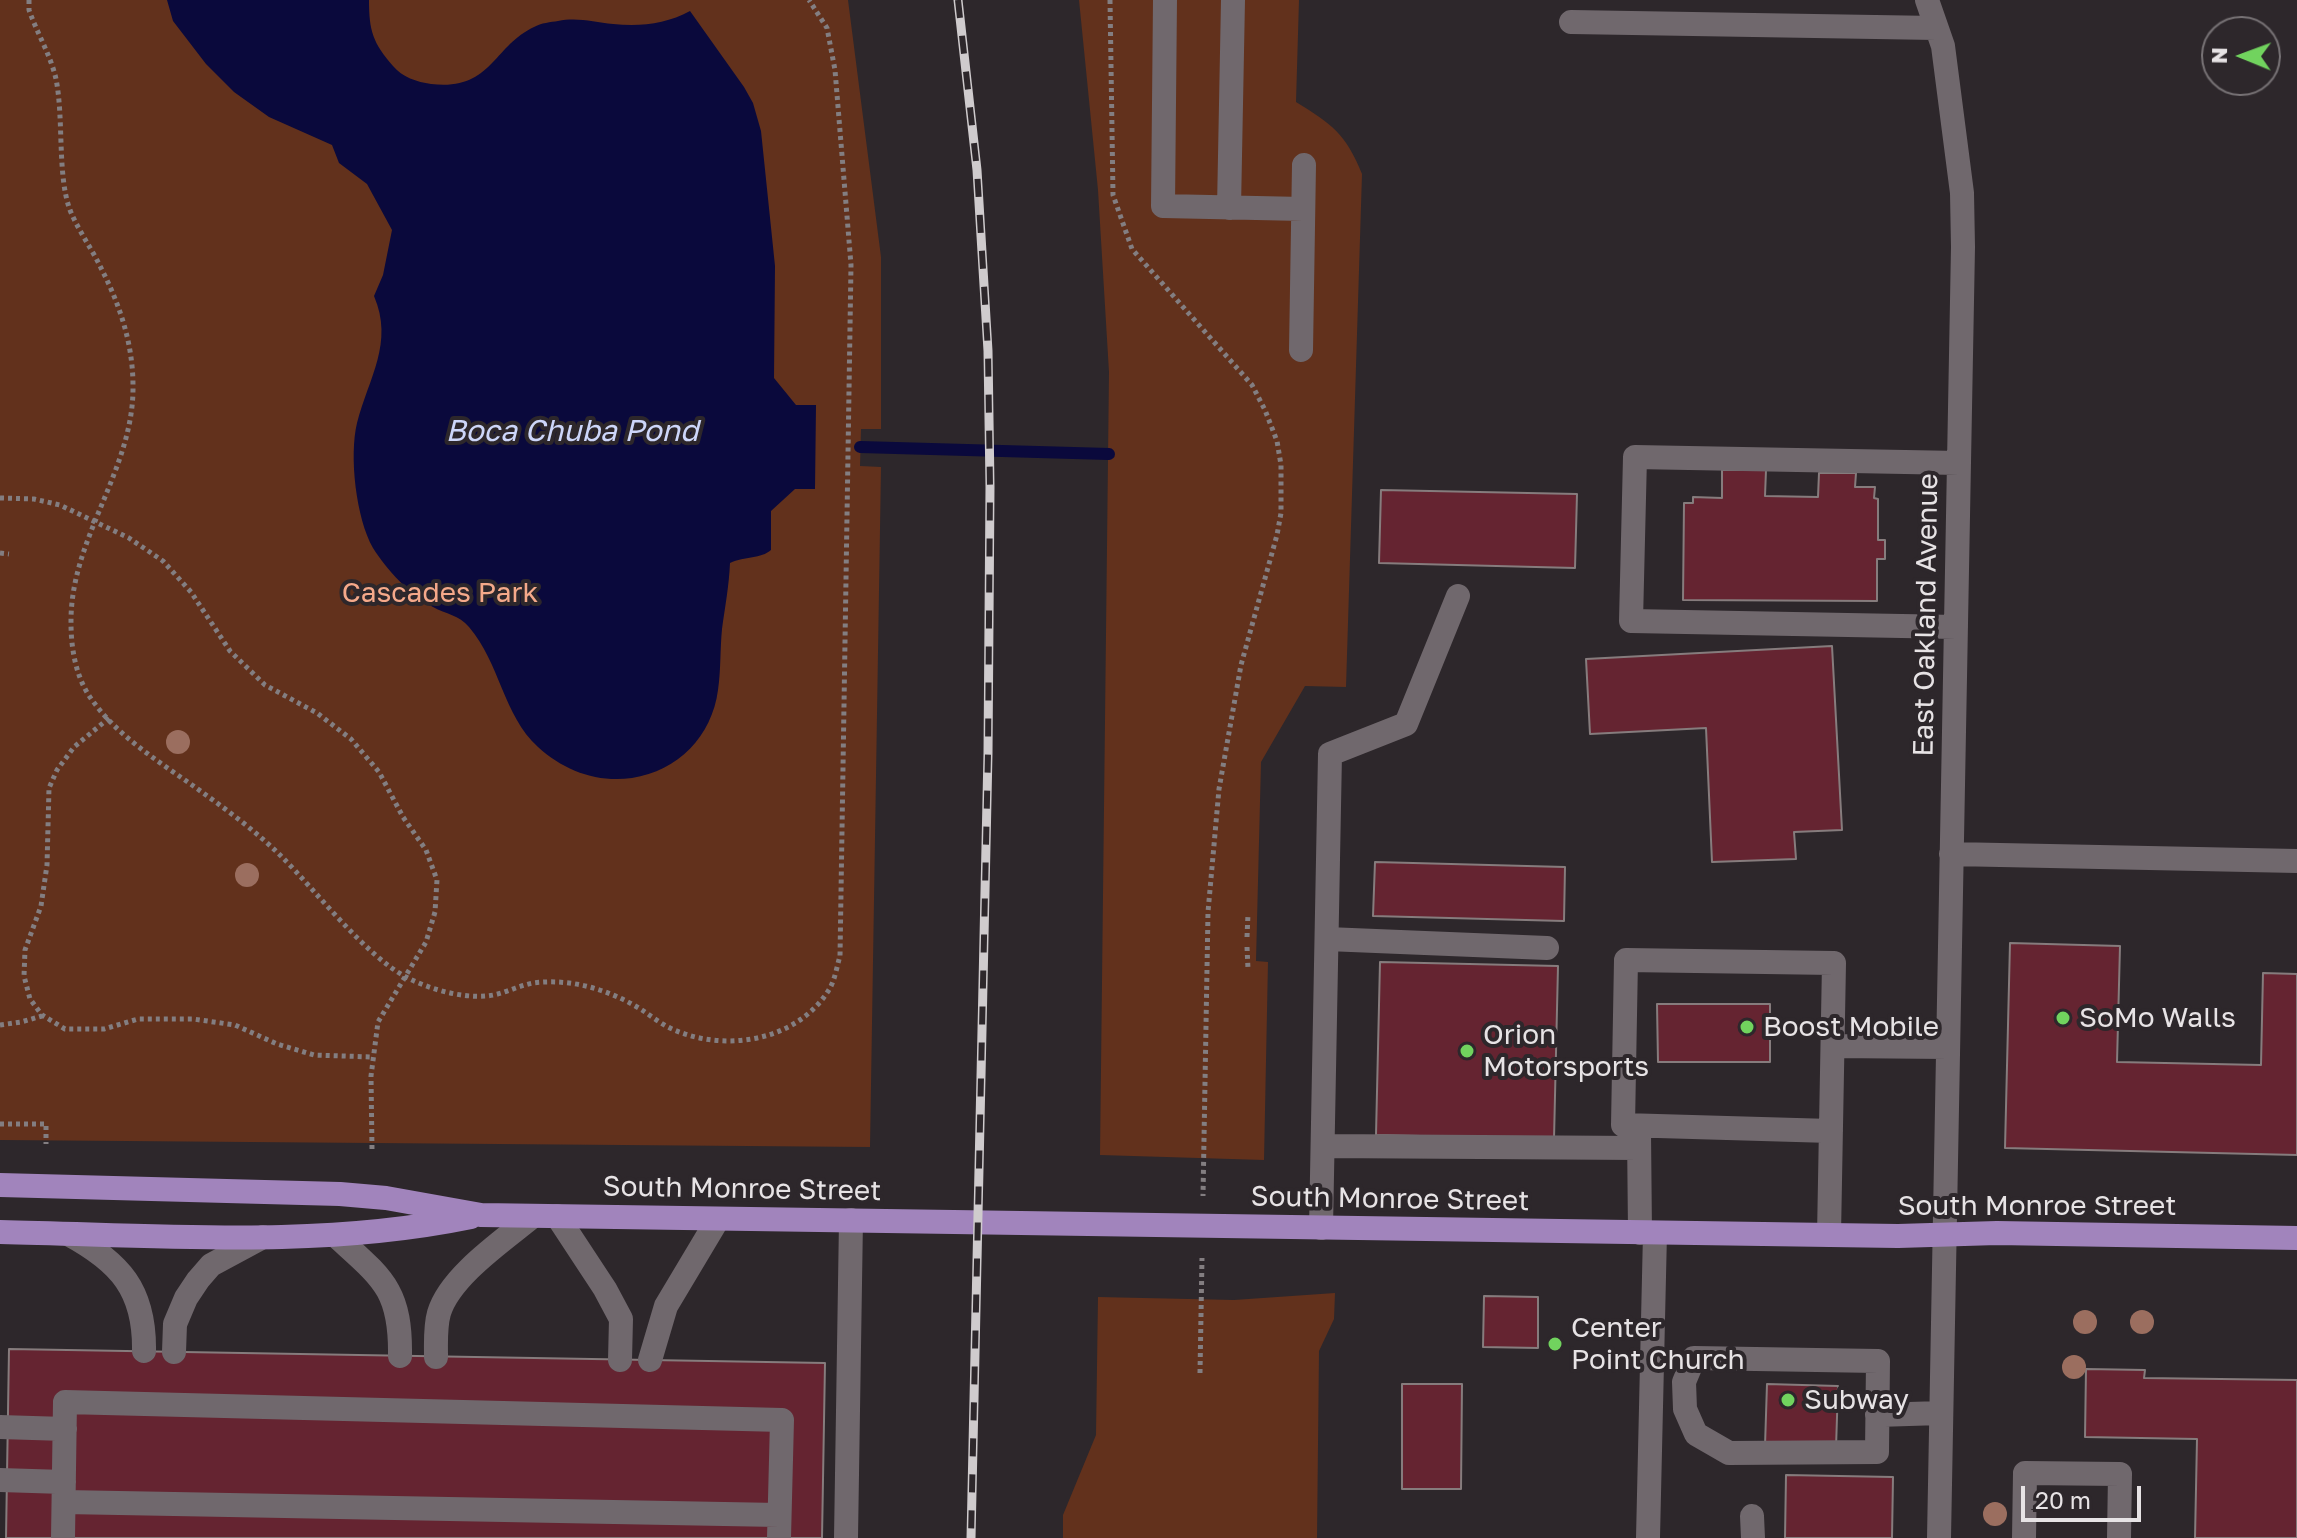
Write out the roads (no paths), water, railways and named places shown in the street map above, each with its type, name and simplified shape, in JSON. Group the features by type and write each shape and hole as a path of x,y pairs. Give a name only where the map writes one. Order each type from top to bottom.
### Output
{"main road":[{"name":"South Monroe Street","path":"0,1185 340,1194 386,1198 481,1215 1648,1233 1997,1233 2297,1238"},
{"name":"South Monroe Street","path":"0,1232 336,1236 417,1228 481,1215"}],"street":[{"path":"1165,0 1163,206 1303,209"},
{"path":"1229,208 1233,0"},
{"name":"East Oakland Avenue","path":"1927,0 1943,46 1962,193 1939,1538"},
{"path":"1571,22 1936,28"},
{"path":"1301,350 1304,165"},
{"path":"1956,627 1631,621 1635,457 1959,463"},
{"path":"1321,1228 1330,754 1406,724 1458,596"},
{"path":"1951,854 2297,861"},
{"path":"1327,939 1547,948"},
{"path":"1648,1538 1648,1233 1639,1137 1623,1125 1626,960 1834,963 1829,1235"},
{"path":"1833,1046 1948,1047"},
{"path":"1323,1146 1831,1131"},
{"path":"436,1357 439,1313 448,1294 471,1269 545,1216 605,1289 621,1319 620,1360"},
{"path":"650,1360 666,1306 718,1219"},
{"path":"846,1538 851,1220"},
{"path":"68,1234 111,1263 130,1285 143,1317 144,1351"},
{"path":"336,1236 380,1276 393,1298 400,1322 400,1356"},
{"path":"174,1352 175,1324 198,1280 211,1265 263,1237"},
{"path":"1694,1358 1878,1361 1877,1415 1877,1452 1729,1453 1696,1434 1685,1409 1684,1382 1694,1358"},
{"path":"4,1480 64,1492 779,1527 782,1420 65,1402 65,1429 64,1492 63,1538"},
{"path":"1877,1415 1941,1413"},
{"path":"4,1427 65,1429"},
{"path":"2024,1538 2025,1473 2120,1474 2119,1538"}],"water":[{"name":"Boca Chuba Pond","path":"167,0 369,0 374,36 386,58 405,76 431,84 467,81 490,66 520,35 543,24 586,20 643,25 662,22 690,11 744,87 753,103 761,131 775,266 774,378 796,405 816,405 815,489 795,489 771,511 771,550 730,563 714,707 700,736 678,759 649,774 619,779 594,777 559,763 526,734 488,656 469,627 457,617 416,596 378,556 367,535 358,504 354,452 357,423 381,345 380,313 374,296 383,275 392,230 367,184 339,163 332,145 269,117 234,92 206,64 173,21"}],"waterway":[{"path":"860,447 1109,454"}],"railway":[{"path":"958,0 977,170 988,351 990,487 988,753 971,1538"}],"place":[{"name":"SoMo Walls","path":"2063,1018"},
{"name":"Boost Mobile","path":"1747,1027"},
{"name":"Orion Motorsports","path":"1467,1051"},
{"name":"Center Point Church","path":"1555,1344"},
{"name":"Subway","path":"1788,1400"}],"park label":[{"name":"Cascades Park","path":"440,593"}]}
